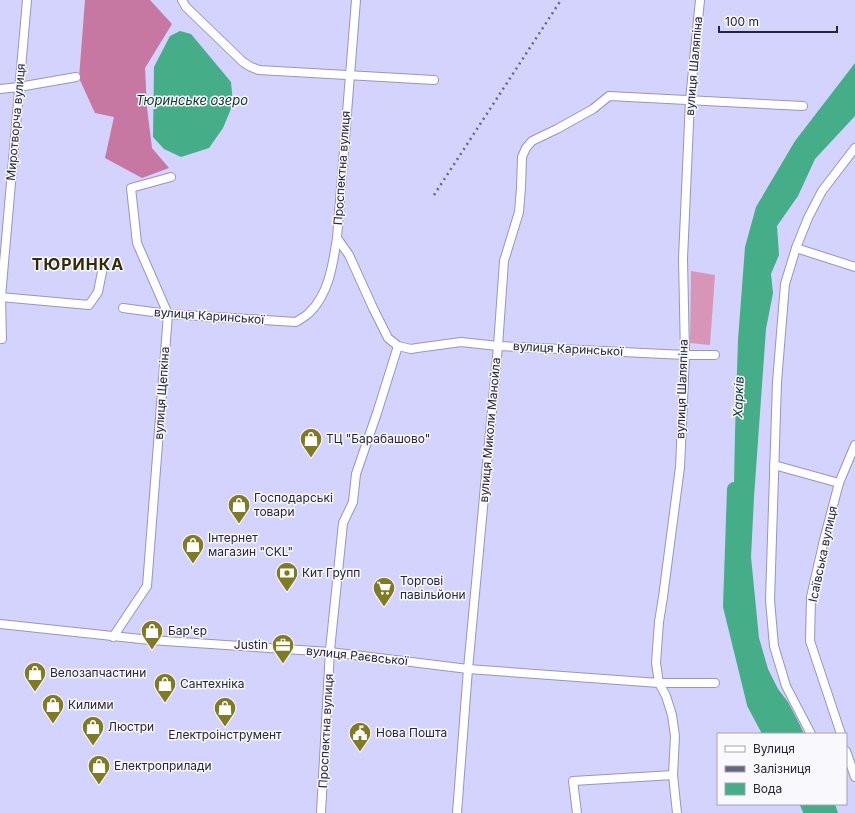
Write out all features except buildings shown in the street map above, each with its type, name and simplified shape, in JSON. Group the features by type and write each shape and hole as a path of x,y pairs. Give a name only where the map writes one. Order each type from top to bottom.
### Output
{"street":[{"name":"Миротворча вулиця","path":"2,339 1,297 27,0"},
{"path":"182,0 186,6 244,62 250,67 259,70 434,80"},
{"name":"Проспектна вулиця","path":"296,322 309,314 318,302 333,266 337,238 356,0"},
{"name":"вулиця Шаляпіна","path":"677,813 673,774 674,736 672,714 666,696 659,683 656,663 659,622 664,597 680,467 685,355 683,259 690,100 700,0"},
{"path":"0,89 76,78"},
{"name":"вулиця Миколи Манойла","path":"457,813 468,669 498,346 504,261 519,212 522,157 526,148 532,141 593,109 609,96 690,100"},
{"path":"690,100 802,106"},
{"path":"810,733 786,686 774,646 770,600 777,382 785,284 796,248 808,218 822,191 855,148"},
{"name":"вулиця Щепкіна","path":"113,636 147,586 168,314 137,243 131,188 171,177"},
{"path":"337,238 349,254 388,338 398,346"},
{"path":"796,248 855,267"},
{"path":"1,297 89,306 98,292 102,272"},
{"name":"вулиця Каринської","path":"123,308 168,314 296,322"},
{"name":"вулиця Каринської","path":"398,346 411,349 461,342 498,346 685,355 715,355"},
{"name":"Проспектна вулиця","path":"321,813 330,652 343,523 353,502 356,474 398,346"},
{"name":"Ісаївська вулиця","path":"841,733 810,641 812,597 824,540 839,483 855,445"},
{"path":"774,465 839,483"},
{"name":"вулиця Раєвської","path":"0,624 178,642 330,652 468,669 659,683 715,683"},
{"path":"847,753 855,777"},
{"path":"577,813 573,781 673,774"}],"shaded area":[{"path":"85,0 150,0 172,24 145,68 147,108 152,148 169,168 142,178 105,158 114,117 95,113 79,78"},
{"path":"691,271 715,275 710,345 690,343"}],"water":[{"name":"Тюринське озеро","path":"180,31 191,34 231,82 233,104 223,128 209,148 181,157 164,149 153,137 154,67 170,36"},
{"path":"855,63 855,116 815,159 798,196 777,226 779,255 771,274 773,293 766,329 751,557 759,638 768,669 778,689 788,702 804,733 772,733 751,683 733,618 734,483 738,340 745,247 756,207 795,141"},
{"path":"811,805 835,805 838,813 813,813"}],"waterway":[{"name":"Харків","path":"734,489 730,606 754,704 769,733"},
{"name":"Харків","path":"807,805 811,813"}],"railway":[{"path":"434,195 561,0"}],"place":[{"name":"ТЦ \"Барабашово\"","path":"311,458"},
{"name":"Господарські товари","path":"239,524"},
{"name":"Інтернет магазин \"CKL\"","path":"193,564"},
{"name":"Кит Групп","path":"287,592"},
{"name":"Торгові павільйони","path":"384,608"},
{"name":"Бар'єр","path":"152,650"},
{"name":"Justin","path":"283,664"},
{"name":"Велозапчастини","path":"35,692"},
{"name":"Сантехніка","path":"165,704"},
{"name":"Килими","path":"53,724"},
{"name":"Електроінструмент","path":"225,728"},
{"name":"Люстри","path":"93,746"},
{"name":"Нова Пошта","path":"360,752"},
{"name":"Електроприлади","path":"99,786"}],"district":[{"name":"ТЮРИНКА","path":"78,264"}]}
